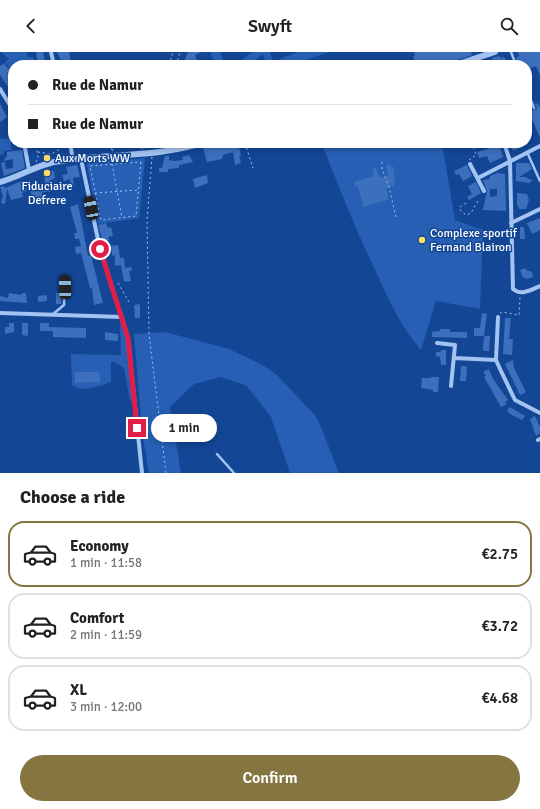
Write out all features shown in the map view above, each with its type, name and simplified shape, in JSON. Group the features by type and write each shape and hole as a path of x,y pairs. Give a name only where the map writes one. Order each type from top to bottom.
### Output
{"street":[{"path":"471,60 495,52"},
{"path":"0,89 8,102"},
{"path":"478,178 540,146"},
{"path":"25,148 29,170"},
{"path":"71,148 73,160"},
{"path":"0,182 29,170 81,158 183,148"},
{"path":"506,148 510,161 513,288 522,292 540,286"},
{"path":"81,158 98,242 130,347 142,473"},
{"path":"470,164 484,191"},
{"path":"512,223 540,209"},
{"path":"0,313 122,317"},
{"path":"498,317 496,360 515,400 540,413"},
{"path":"437,343 454,345 451,386"},
{"path":"454,358 496,360"}],"lane":[{"path":"532,103 534,108"},
{"path":"527,152 540,181"},
{"path":"51,315 64,305 65,277"},
{"path":"217,454 234,473"}],"path":[{"path":"37,148 38,158"},
{"path":"247,148 253,168"},
{"path":"470,164 469,159 476,155 474,148"},
{"path":"37,151 52,154 60,149"},
{"path":"153,153 147,222 149,334 166,473"},
{"path":"141,162 139,190 136,216 100,220 90,166 141,162"},
{"path":"382,162 382,169 389,187 396,217"},
{"path":"112,164 122,218"},
{"path":"95,193 139,190"},
{"path":"466,203 460,207 460,210 466,215 471,213 478,201"},
{"path":"118,283 124,296 132,302"},
{"path":"498,317 502,312 518,315 522,292"}],"shaded area":[{"path":"1,52 27,52 27,57 33,57 34,60 8,60 8,66 6,63 0,67 9,59"},
{"path":"210,52 220,52 223,60 214,60"},
{"path":"252,52 270,52 272,60 265,60 263,54 256,60 242,60"},
{"path":"298,52 329,52 306,60 278,60"},
{"path":"8,138 8,148 12,148 12,150 3,151 4,154 0,155 0,139"},
{"name":"Complexe sportif Fernand Blairon","path":"323,148 443,148 455,220 483,230 480,309 436,301 421,350 401,323 391,304 349,211"},
{"path":"145,158 139,218 98,224 87,165 88,163"},
{"path":"120,323 124,327 127,336 134,401 130,401 124,368 114,362 111,362 111,382 86,389 72,385 71,354 121,355"},
{"path":"165,332 229,349 261,364 277,375 313,413 319,422 339,473 290,473 271,417 247,386 221,377 194,384 170,407 181,473 149,473 142,432 134,334"}],"building":[{"path":"36,52 43,52 45,60 37,60"},
{"path":"57,52 69,52 70,60 61,60"},
{"path":"188,52 202,52 195,55 197,60 185,60"},
{"path":"414,52 471,52 472,55 457,60 414,60 413,56 415,56"},
{"path":"518,52 540,52 540,75 536,66 532,68 532,60 517,60 516,58 519,56"},
{"path":"499,56 500,58 503,57 506,60 493,60 492,58"},
{"path":"4,64 8,68 8,87 0,75 0,66"},
{"path":"537,103 540,107 540,138 532,119 532,110 537,108 535,104"},
{"path":"0,104 7,117 0,122"},
{"path":"203,148 239,148 241,163 235,165 233,152 223,155 222,159 207,162"},
{"path":"500,148 503,157 490,163 487,156 479,158 477,152"},
{"path":"512,148 519,148 513,151"},
{"path":"22,150 25,168 4,176 1,163 5,162 6,169 13,168 13,159 3,161 7,156 7,152"},
{"path":"189,155 193,162 179,165 179,168 168,169 168,172 159,172 159,168 162,168 165,156 169,156 169,160 174,161 183,160 182,157"},
{"path":"516,163 529,163 532,169 519,177 525,177 534,181 531,181 530,183 516,181"},
{"path":"390,164 390,167 393,166 395,182 394,186 386,188 389,199 364,207 357,185 355,186 354,182 374,176 372,169 376,168 380,178 388,176 386,165"},
{"path":"77,165 80,177 73,178 74,186 71,186 70,179 64,181 62,175 68,174 66,167"},
{"path":"467,165 472,176 463,181 459,174 456,175 454,171"},
{"path":"50,169 50,171 54,171 55,178 51,180 50,192 42,192 43,199 33,201 30,190 45,187 44,170"},
{"path":"497,173 505,174 506,211 483,210 487,191 483,180 490,179 490,176","holes":["490,189 497,189 497,196 490,197"]},
{"path":"207,175 208,183 195,188 193,179"},
{"path":"22,181 27,191 22,193 23,197 11,200 7,189 5,204 1,203 3,196 0,187 4,186 5,188"},
{"path":"476,182 481,193 469,200 467,197 472,194 468,186"},
{"path":"517,193 527,194 529,200 526,209 519,209 517,204"},
{"path":"78,204 88,256 91,255 103,303 94,305 92,288 90,288 81,253 76,254 75,247 81,246 79,239 75,239 74,233 77,233 70,207"},
{"path":"540,218 540,230 532,234 527,223"},
{"path":"106,223 108,228 111,227 113,236 108,237 109,240 103,242 98,225"},
{"path":"520,227 524,227 525,239 520,239"},
{"path":"118,245 120,258 124,258 125,268 131,267 132,271 129,271 131,281 124,282 121,265 115,266 115,255 112,256 111,246"},
{"path":"526,268 526,270 532,272 533,277 526,279 525,277 523,278 520,270"},
{"path":"9,293 22,295 22,293 26,293 27,303 0,301 0,296 8,298"},
{"path":"56,293 62,293 61,304 56,304"},
{"path":"47,295 47,301 38,302 38,296"},
{"path":"140,304 140,318 135,318 134,305"},
{"path":"482,313 487,314 484,336 474,336 474,328 480,328"},
{"path":"505,318 511,318 509,339 513,339 512,355 503,354"},
{"path":"9,323 14,323 14,332 5,334 5,327 9,327"},
{"path":"22,323 28,323 28,336 22,335"},
{"path":"40,323 49,323 49,327 86,328 86,338 53,337 53,331 40,331"},
{"path":"440,329 450,329 450,332 467,332 467,338 432,337 432,332 440,331"},
{"path":"105,332 118,334 118,341 105,340"},
{"path":"484,336 490,336 489,351 484,351 483,349"},
{"path":"441,350 446,350 446,365 441,365 440,357 436,356 436,352 441,352"},
{"path":"513,360 514,368 525,390 525,393 520,395 505,364"},
{"path":"461,366 466,366 467,369 466,381 460,381"},
{"path":"489,369 493,379 508,400 505,402 507,404 501,407 484,377 486,376 483,372"},
{"path":"75,372 99,372 100,382 75,383"},
{"path":"439,377 438,392 421,388 422,378"},
{"path":"510,407 525,416 522,420 507,411"},
{"path":"535,416 540,427 540,433 536,436 530,419"}],"place":[{"name":"Aux Morts WW","path":"47,158"},
{"name":"Fiduciaire Defrere","path":"47,173"},
{"name":"Complexe sportif Fernand Blairon","path":"422,240"}],"route":[{"path":"100,249 127,331 130,347 137,428"}]}
